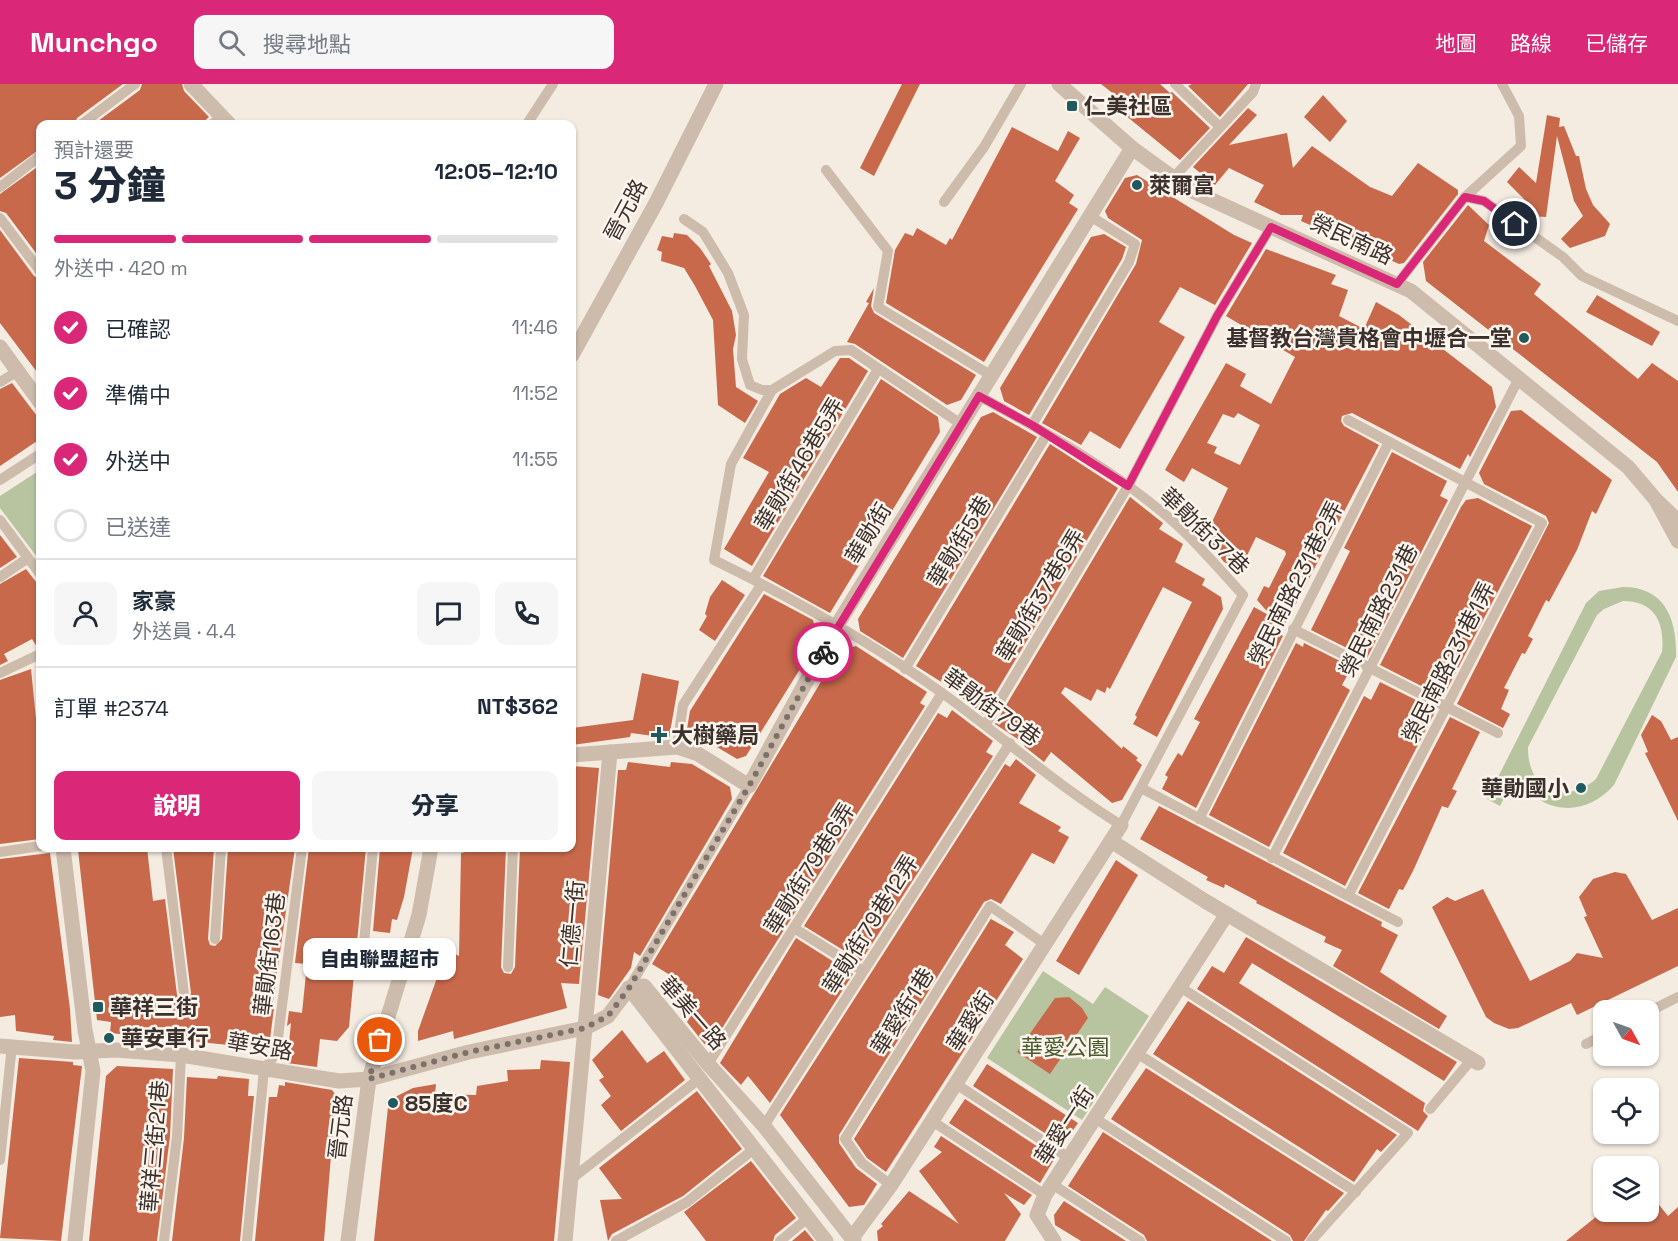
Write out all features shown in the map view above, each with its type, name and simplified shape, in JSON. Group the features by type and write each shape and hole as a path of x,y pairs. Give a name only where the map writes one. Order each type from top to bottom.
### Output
{"street":[{"path":"191,84 219,120"},
{"name":"晉元路","path":"576,348 656,203 716,84"},
{"name":"榮民南路","path":"1059,84 1132,148 1190,190 1411,291 1628,467 1656,500 1678,541"},
{"name":"華勛街","path":"749,786 836,627 1132,148"},
{"path":"0,347 36,396"},
{"path":"1656,500 1678,521"},
{"path":"576,755 677,747 698,754 749,786"},
{"name":"仁德一街","path":"565,1241 610,752"},
{"name":"華愛街","path":"853,1240 1046,945 1120,825"},
{"path":"1111,842 1227,914 1475,1061"},
{"path":"64,852 93,1071 75,1241"},
{"name":"晉元路","path":"348,1241 369,1079 419,915 430,852"},
{"name":"華愛一街","path":"1054,1241 1037,1215 1049,1190 1227,914"},
{"name":"華美一路","path":"826,1241 629,988 644,986 708,1064 764,1126 853,1240"},
{"path":"369,1079 469,1052 585,1028 608,1016 629,988"},
{"name":"華安路","path":"6,1045 181,1055 339,1081 369,1079"}],"lane":[{"path":"87,120 135,84"},
{"path":"530,120 553,84"},
{"path":"944,202 984,147 1021,84"},
{"path":"1174,84 1219,126"},
{"path":"1173,178 1253,92 1256,84"},
{"path":"1397,284 1465,197 1521,146 1519,116 1502,84"},
{"path":"0,187 36,159"},
{"path":"826,170 888,251 878,307 992,376"},
{"path":"1465,197 1484,201 1563,257 1582,276 1678,321"},
{"path":"1032,425 1129,262 1135,244 1090,216"},
{"path":"0,218 36,257"},
{"path":"684,219 703,232 728,273 744,315 742,359 750,385 762,390 772,390 835,351 851,350 961,424"},
{"name":"華勛街37巷6弄","path":"986,724 1128,486 1217,316 1271,227"},
{"name":"華勛街46巷5弄","path":"677,747 683,705 757,582 878,369"},
{"path":"0,382 18,371"},
{"name":"榮民南路231巷","path":"1272,858 1518,380"},
{"name":"華勛街79巷","path":"772,390 731,464 714,560 836,627 942,693 1120,825"},
{"name":"華勛街37巷","path":"979,396 1047,434 1128,486 1177,525 1243,595 1120,825"},
{"path":"1348,420 1465,482"},
{"name":"華勛街5巷","path":"905,669 1047,434"},
{"name":"榮民南路231巷2弄","path":"1199,819 1389,442"},
{"path":"0,480 36,457"},
{"name":"榮民南路231巷1弄","path":"1348,896 1447,710 1542,523 1465,482"},
{"path":"0,520 36,569"},
{"path":"0,577 28,558"},
{"path":"1293,629 1447,710 1498,733"},
{"path":"0,673 36,656"},
{"name":"華勛街79巷6弄","path":"708,1064 942,693"},
{"name":"華勛街79巷12弄","path":"764,1126 1010,743"},
{"path":"629,988 749,786"},
{"path":"1141,788 1398,922"},
{"path":"0,852 36,847"},
{"path":"166,852 184,994"},
{"path":"215,939 221,852"},
{"name":"華勛街163巷","path":"247,1241 264,1070 276,1053 301,852"},
{"path":"362,964 373,852"},
{"path":"508,967 513,852"},
{"name":"華愛街1巷","path":"891,1185 862,1163 845,1139 990,906 1046,945"},
{"path":"794,928 863,971"},
{"path":"1180,987 1408,1132 1311,1241"},
{"path":"1659,1006 1678,997"},
{"path":"1587,1044 1593,1041"},
{"path":"0,1160 6,1045"},
{"path":"1138,1053 1356,1192"},
{"name":"華祥三街21巷","path":"164,1241 177,1137 181,1055"},
{"path":"1430,1109 1475,1061"},
{"path":"570,1180 699,1079"},
{"path":"956,1084 1069,1158"},
{"path":"1096,1119 1286,1241"},
{"path":"932,1121 1140,1241"},
{"path":"616,1241 687,1202 754,1149"},
{"path":"780,1241 808,1218"}],"green space":[{"path":"36,473 36,556 0,508 0,496"},
{"path":"1623,587 1637,588 1658,599 1671,618 1676,657 1614,785 1602,796 1576,807 1562,808 1537,798 1526,788 1517,774 1500,806 1487,799 1586,603 1599,591","holes":["1623,601 1634,602 1650,609 1656,616 1662,632 1662,652 1596,779 1572,791 1560,792 1550,789 1534,774 1529,762 1528,747 1597,615 1604,609"]},
{"name":"華愛公園","path":"1043,971 1093,1004 1105,987 1149,1016 1082,1120 987,1058"}],"building":[{"path":"0,84 123,84 76,120 36,120 36,152 0,178"},
{"path":"142,84 182,84 184,91 209,117 206,120 99,120 140,90"},
{"path":"902,84 920,84 874,176 860,168"},
{"path":"1101,84 1160,84 1170,93 1172,92 1210,128 1180,160 1114,106 1120,99"},
{"path":"1192,84 1248,84 1220,117 1188,86"},
{"path":"1323,95 1347,121 1330,142 1304,117"},
{"path":"1248,108 1257,115 1229,145 1287,133 1293,168 1312,146 1370,187 1392,196 1418,163 1458,190 1458,194 1404,263 1399,264 1301,221 1303,215 1281,215 1254,202 1264,185 1229,168 1215,185 1193,167"},
{"path":"1547,115 1560,118 1559,127 1564,126 1576,156 1579,156 1586,189 1593,205 1610,224 1605,236 1570,248 1561,239 1583,216 1574,201 1557,136 1546,217 1531,216 1532,207 1507,182 1519,167 1536,183"},
{"path":"1012,127 1058,151 1068,131 1080,138 1055,181 1074,195 1069,203 1078,209 984,362 886,303 895,250 905,233 913,236 917,228 946,245 950,238 952,240"},
{"path":"36,168 36,253 6,213 0,211 0,194"},
{"path":"1137,175 1234,235 1252,243 1215,305 1180,287 1159,322 1185,337 1120,449 1090,431 1081,445 1042,423 1136,264 1142,240 1108,218 1105,211 1125,178"},
{"path":"1468,205 1489,225 1484,241 1541,284 1534,294 1638,379 1652,363 1678,381 1678,492 1657,462 1426,281 1423,262"},
{"path":"0,230 36,277 36,371 0,323"},
{"path":"674,233 687,235 700,248 711,264 709,266 732,311 736,335 733,349 736,387 758,401 745,423 718,405 713,320 684,268 661,261 662,252 657,250 662,236 673,238"},
{"path":"1104,234 1126,247 1122,259 1029,415 1004,401 1000,388 1091,237"},
{"path":"1266,249 1336,275 1331,284 1348,290 1339,316 1364,329 1376,302 1399,315 1492,387 1496,407 1470,457 1468,454 1460,469 1352,413 1342,416 1341,421 1344,426 1379,445 1280,634 1283,636 1196,808 1162,789 1168,777 1165,775 1178,753 1182,756 1200,722 1194,719 1254,607 1272,617 1257,600 1264,586 1269,588 1286,554 1285,551 1256,537 1240,570 1224,562 1220,557 1222,551 1204,539 1228,488 1192,468 1184,482 1165,470 1226,363 1246,374 1240,386 1271,404 1295,357 1226,316","holes":["1238,413 1260,425 1240,465 1214,453 1217,447 1207,443 1223,414 1234,418"]},
{"path":"874,288 871,306 874,313 976,375 961,400 947,405 855,344 847,342 869,303 866,302"},
{"path":"1597,295 1660,332 1652,346 1586,312"},
{"path":"840,358 849,358 868,371 752,566 724,549 769,472 743,458 780,394 806,378 821,387"},
{"path":"881,379 938,417 940,432 830,613 763,576"},
{"path":"12,383 36,415 36,442 0,466 0,389"},
{"path":"1521,410 1612,480 1596,514 1592,511 1577,550 1549,602 1546,600 1528,636 1533,639 1525,654 1522,653 1504,688 1509,690 1501,709 1510,714 1503,728 1457,704 1549,523 1546,516 1484,484 1479,473 1511,411"},
{"path":"993,412 1037,437 903,658 860,631 858,619 981,417"},
{"path":"1050,444 1118,488 983,714 961,697 962,695 916,666"},
{"path":"1392,452 1447,481 1440,496 1448,500 1367,658 1311,630 1350,551 1344,548"},
{"path":"1130,497 1163,523 1159,529 1183,544 1175,562 1205,579 1202,585 1221,597 1223,609 1157,737 1133,724 1137,717 1135,715 1192,602 1163,587 1110,689 1107,687 1105,693 1097,689 1091,701 1065,687 1061,693 1122,749 1123,746 1138,758 1136,760 1142,765 1122,800 1112,803 1051,752 1044,762 1024,746 1025,744 995,724"},
{"path":"1478,498 1532,526 1443,697 1380,665 1461,507 1466,500"},
{"path":"0,535 17,557 0,568"},
{"path":"26,569 36,582 36,645 32,639 4,654 8,661 0,665 0,584"},
{"path":"722,580 745,595 715,641 699,630 707,616 705,614 710,597"},
{"path":"764,594 813,620 818,640 746,756 737,759 687,729 690,711"},
{"path":"1296,643 1303,647 1304,643 1352,667 1342,685 1350,690 1269,847 1209,815"},
{"path":"856,646 927,692 920,703 925,706 714,1041 706,1046 687,1022 694,1011 678,1002 688,986 652,964 840,650"},
{"path":"31,669 36,719 36,840 0,844 0,680"},
{"path":"642,673 679,681 669,738 631,733 630,737 576,744 576,727 633,720"},
{"path":"1380,682 1436,710 1345,886 1283,853 1364,696 1371,700"},
{"path":"952,710 993,741 986,752 993,756 861,961 804,926 938,713 947,718"},
{"path":"1652,715 1661,721 1671,740 1678,737 1678,821 1645,753 1648,752 1641,735"},
{"path":"1450,717 1480,732 1452,789 1457,791 1448,808 1442,806 1413,871 1403,890 1399,889 1389,909 1358,893"},
{"path":"1016,759 1036,775 1019,803 1061,827 1058,831 1069,837 1054,864 1032,853 1001,904 991,899 984,902 839,1135 839,1143 856,1168 877,1184 864,1205 849,1207 780,1115 1005,764 1010,767"},
{"path":"628,762 670,767 671,762 692,764 730,787 732,799 640,956 634,952 631,968 609,999 598,995 618,770 626,770"},
{"path":"576,766 599,768 579,984 561,983 567,1008 454,1039 453,1031 418,1041 418,1031 447,950 459,956 461,853 506,852 501,967 504,973 511,974 515,967 520,852 576,852"},
{"path":"1159,806 1382,922 1381,926 1398,935 1380,972 1447,1016 1439,1029 1333,966 1342,950 1324,942 1326,937 1256,903 1257,901 1225,884 1224,888 1206,880 1208,877 1140,839"},
{"path":"78,852 147,852 153,901 165,899 177,995 184,1001 189,1000 191,993 173,852 214,852 208,939 210,945 215,946 222,939 228,852 294,852 272,1008 274,1008 270,1039 258,1048 110,1033 111,1022 97,1020"},
{"path":"309,852 366,852 349,1027 337,1041 320,1039 317,1067 287,1063 291,1023 287,1026 289,1011 302,1013 307,964 295,963"},
{"path":"380,852 412,852 397,920 392,919 390,933 373,931"},
{"path":"50,853 70,1009 72,1042 53,1040 54,1036 16,1031 15,1015 0,1017 0,859"},
{"path":"1116,860 1138,875 1079,975 1056,961"},
{"path":"1615,872 1626,874 1652,920 1678,908 1678,966 1608,1000 1593,1000 1593,1007 1577,1015 1571,1003 1518,1028 1509,1029 1494,1023 1486,1017 1432,907 1447,897 1455,901 1483,889 1530,981 1570,961 1577,953 1603,958 1584,917 1587,916 1579,897 1593,879"},
{"path":"992,917 991,919 1014,932 1005,945 1023,959 886,1172 867,1158 854,1139"},
{"path":"1246,937 1457,1062 1444,1081 1252,963 1239,983 1425,1103 1423,1111 1428,1116 1418,1131 1197,989 1212,966 1224,973"},
{"path":"796,938 853,974 770,1103 748,1076 741,1085 720,1063"},
{"path":"1069,997 1082,1008 1088,1018 1050,1074 1017,1052 1055,998"},
{"path":"1188,1001 1397,1135 1381,1152 1377,1149 1354,1182 1153,1054"},
{"path":"622,1030 647,1063 664,1051 685,1080 621,1131 601,1105 611,1096 599,1080 604,1077 592,1060"},
{"path":"19,1058 73,1062 73,1065 82,1066 61,1241 0,1238"},
{"path":"541,1060 570,1062 554,1241 374,1241 388,1107 397,1096 413,1088 436,1084 435,1094 476,1095 477,1086 508,1081 507,1070 540,1069"},
{"path":"987,1064 1078,1123 1063,1145 973,1086"},
{"path":"117,1066 173,1069 170,1136 157,1241 89,1241 106,1076"},
{"path":"1146,1068 1344,1193 1328,1211 1326,1210 1304,1241 1293,1241 1290,1235 1111,1119"},
{"path":"218,1076 249,1079 248,1096 254,1096 240,1241 172,1241 184,1138 187,1077 217,1079"},
{"path":"285,1082 332,1090 336,1095 324,1241 255,1241 269,1097 277,1097 279,1085 285,1086"},
{"path":"697,1091 742,1149 683,1196 612,1234 608,1241 600,1200 622,1199 599,1168"},
{"path":"965,1099 1055,1158 1040,1183 949,1123"},
{"path":"1103,1132 1272,1241 1147,1241 1144,1235 1068,1186"},
{"path":"941,1136 1032,1195 1024,1205 1004,1193 1021,1214 1005,1241 878,1241 877,1231 883,1226 881,1224 909,1191 959,1224 919,1171 942,1152 934,1147"},
{"path":"751,1161 796,1218 775,1235 773,1241 706,1241 684,1212"},
{"path":"1064,1201 1126,1241 1081,1241 1055,1225 1054,1215"},
{"path":"1659,1205 1668,1216 1678,1207 1678,1241 1566,1241 1593,1219 1593,1222 1659,1222"},
{"path":"805,1230 814,1241 792,1241"}],"way so far":[{"path":"380,1040 369,1079 469,1052 585,1028 608,1016 629,988 749,786 823,652"}],"place":[{"name":"仁美社區","path":"1072,106"},
{"name":"萊爾富","path":"1137,185"},
{"name":"基督教台灣貴格會中壢合一堂","path":"1524,338"},
{"name":"大樹藥局","path":"659,735"},
{"name":"華勛國小","path":"1581,788"},
{"name":"華祥三街","path":"98,1007"},
{"name":"華安車行","path":"109,1038"},
{"name":"自由聯盟超市","path":"380,1040"},
{"name":"85度C","path":"393,1103"}],"route":[{"path":"823,652 836,627 979,396 1032,425 1128,486 1217,316 1271,227 1397,284 1465,197 1484,201 1515,224"}]}
